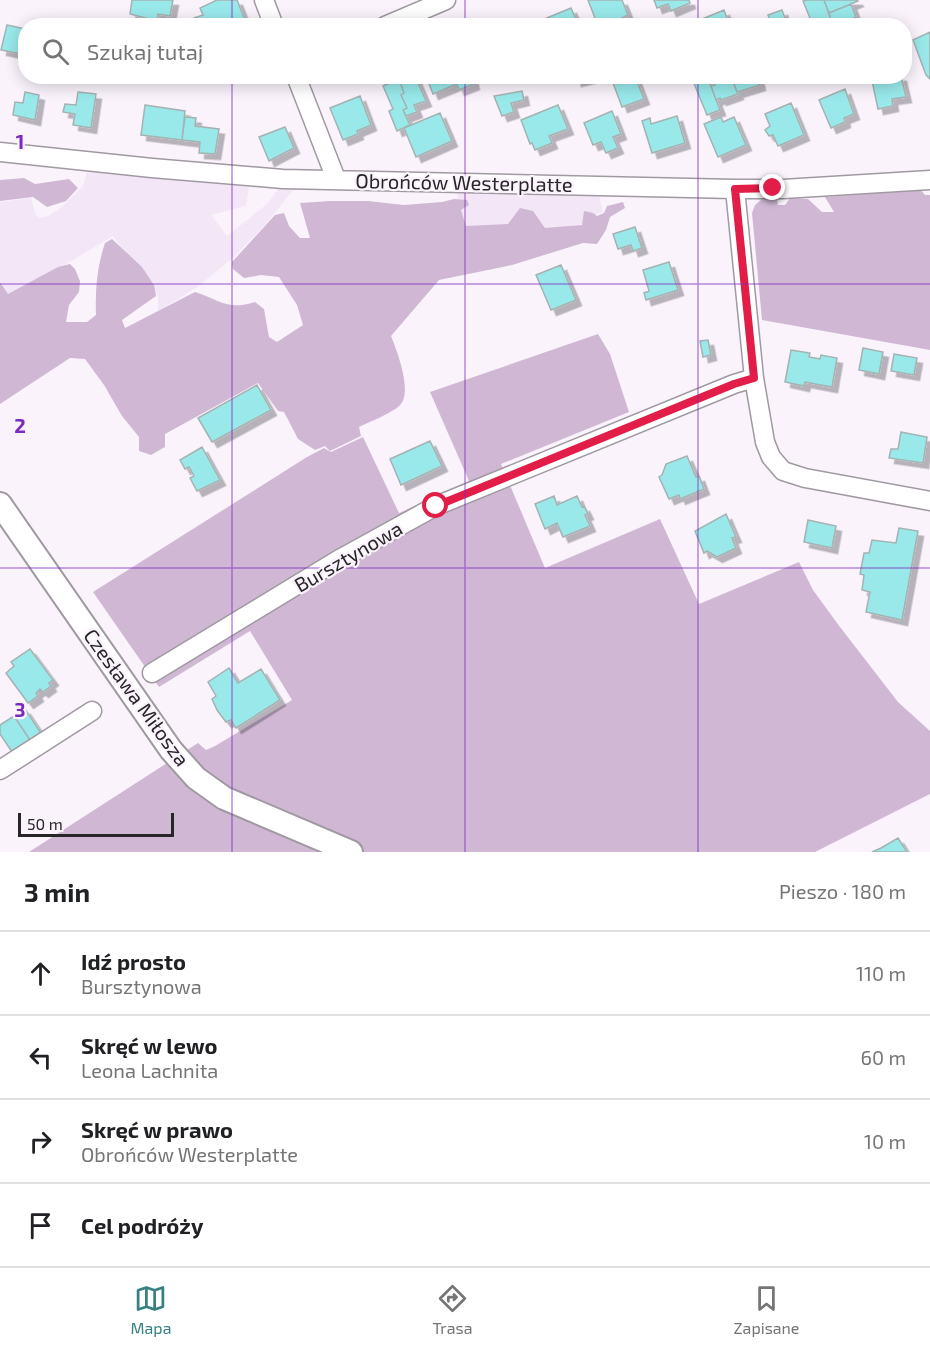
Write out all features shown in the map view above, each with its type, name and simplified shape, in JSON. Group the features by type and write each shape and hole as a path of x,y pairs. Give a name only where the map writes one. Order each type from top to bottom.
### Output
{"street":[{"path":"264,0 271,18"},
{"path":"404,18 446,0"},
{"path":"299,84 336,179"},
{"name":"Obrońców Westerplatte","path":"0,152 282,179 735,189 783,189 930,180"},
{"path":"735,189 754,378 765,442 771,457 783,471 805,478 930,501"},
{"name":"Bursztynowa","path":"152,673 338,560 436,506 723,388 754,378"},
{"name":"Czesława Miłosza","path":"0,504 171,750 196,778 224,798 351,852"},
{"path":"0,770 92,711"}],"shaded area":[{"path":"87,172 249,187 246,206 211,215 227,236 267,204 279,188 294,189 264,226 234,257 196,288 158,311 158,296 113,236 9,298 0,280 0,202 31,198 36,215 40,218 49,216 83,186"},
{"path":"24,178 35,184 69,179 78,188 66,201 47,207 33,197 0,201 0,180"},
{"path":"457,189 598,192 603,212 582,224 545,231 459,230"},
{"path":"921,190 925,195 930,195 930,350 762,320 752,213 755,205 762,199 777,199 778,205 785,205 790,198 808,199 822,212 834,212 825,197"},
{"path":"454,199 467,200 469,205 461,210 466,226 508,224 520,208 533,211 545,228 582,225 584,211 597,216 604,213 607,206 623,202 625,208 610,217 606,230 597,244 583,243 512,265 439,280 391,336 400,360 404,380 404,398 401,404 359,427 361,436 330,451 325,446 315,450 298,439 284,412 278,411 258,383 165,434 165,447 151,455 139,451 139,437 122,416 85,359 70,358 0,404 0,282 8,294 58,267 70,264 80,281 79,292 69,305 66,322 87,322 96,315 98,269 105,243 112,239 142,267 154,285 156,296 122,320 125,328 195,292 231,305 255,302 264,309 269,337 277,342 303,325 297,305 279,277 261,275 244,278 233,269 232,262 275,215 284,213 289,226 300,238 310,238 300,203 368,201 404,205"},
{"path":"598,334 610,354 629,412 501,464 545,568 660,519 699,604 799,562 813,590 898,702 930,731 930,794 815,852 29,852 198,743 206,750 215,746 292,700 250,631 159,687 93,592 324,448 331,452 363,437 399,513 469,481 430,392"}],"building":[{"path":"132,0 173,0 170,16 158,14 157,18 145,18 130,14"},
{"path":"217,0 237,0 244,18 194,18 203,15 200,8"},
{"path":"588,0 622,0 628,15 622,18 595,18"},
{"path":"654,0 689,0 690,3 671,11 668,4 657,8"},
{"path":"824,0 830,18 810,18 803,1"},
{"path":"824,0 857,0 858,1 829,13"},
{"path":"851,4 856,17 830,18 829,13"},
{"path":"571,8 575,18 547,18"},
{"path":"724,10 727,18 707,18"},
{"path":"782,10 785,18 769,18 768,15"},
{"path":"7,25 18,27 18,53 1,50"},
{"path":"930,32 930,79 926,75 913,40"},
{"path":"401,84 419,84 426,101 414,105 417,112 406,116 403,110 407,108 401,95 404,93"},
{"path":"401,84 404,93 401,95 407,108 403,110 410,125 397,131 389,111 393,109 383,86"},
{"path":"429,84 457,84 433,94"},
{"path":"457,84 474,84 459,90"},
{"path":"613,84 638,84 644,99 622,107"},
{"path":"694,84 710,84 720,110 707,115"},
{"path":"734,84 738,94 716,100 711,86"},
{"path":"734,84 760,84 760,85 737,92"},
{"path":"873,84 903,84 906,97 892,99 893,106 878,109"},
{"path":"845,89 854,114 844,118 845,122 831,128 819,100"},
{"path":"522,91 524,100 511,103 514,112 502,116 494,96"},
{"path":"25,92 39,95 35,120 13,115 15,102 23,103"},
{"path":"78,92 96,94 91,128 73,125 75,114 63,112 65,104 76,105"},
{"path":"360,96 371,125 343,140 330,108"},
{"path":"791,103 804,135 778,146 773,135 769,136 765,130 770,126 765,114"},
{"path":"145,105 185,111 182,140 141,135"},
{"path":"558,105 568,129 549,136 552,143 535,150 532,143 530,144 521,120"},
{"path":"612,111 621,134 613,137 618,148 606,153 601,142 593,145 584,123"},
{"path":"440,113 452,141 416,157 404,128"},
{"path":"677,116 685,143 652,153 642,121 650,118 651,124"},
{"path":"185,117 196,118 195,126 219,129 215,154 199,153 200,142 182,140"},
{"path":"721,117 723,122 734,117 746,145 718,157 704,124"},
{"path":"285,127 294,148 269,161 259,137"},
{"path":"635,227 642,248 633,251 631,245 618,249 613,234"},
{"path":"669,262 678,290 646,300 644,293 649,291 643,270"},
{"path":"561,265 576,300 551,310 536,275"},
{"path":"708,340 711,355 703,357 700,341"},
{"path":"863,348 883,352 879,374 859,370"},
{"path":"791,350 810,353 809,357 820,359 821,355 837,358 832,387 805,382 804,386 785,382"},
{"path":"894,354 917,358 914,375 891,371"},
{"path":"257,385 271,410 212,442 198,418"},
{"path":"901,432 927,437 923,463 889,458 891,449 898,449"},
{"path":"430,441 442,466 401,485 390,459"},
{"path":"202,447 220,480 197,491 190,478 194,476 189,467 185,469 180,460"},
{"path":"687,456 704,489 680,499 679,495 669,499 659,477 666,464"},
{"path":"554,496 557,505 577,496 588,514 585,515 590,526 563,537 557,523 545,529 535,504"},
{"path":"726,514 736,537 732,538 736,548 717,557 707,551 704,553 695,531"},
{"path":"808,520 836,526 832,548 804,542"},
{"path":"899,528 918,531 902,620 866,612 870,592 862,590 864,575 860,574 864,553 869,553 872,540 896,543"},
{"path":"30,649 53,680 49,683 51,686 43,692 40,689 36,693 38,696 28,703 6,673 14,666 11,662"},
{"path":"229,668 238,683 261,669 280,700 236,728 231,720 226,722 217,710 212,699 216,696 208,682"},
{"path":"25,709 41,733 30,740 14,716"},
{"path":"14,716 30,740 12,752 0,734 0,725"},
{"path":"898,838 907,852 872,852 881,848"}],"route":[{"path":"436,506 734,384 754,378 735,189 773,188"}]}
